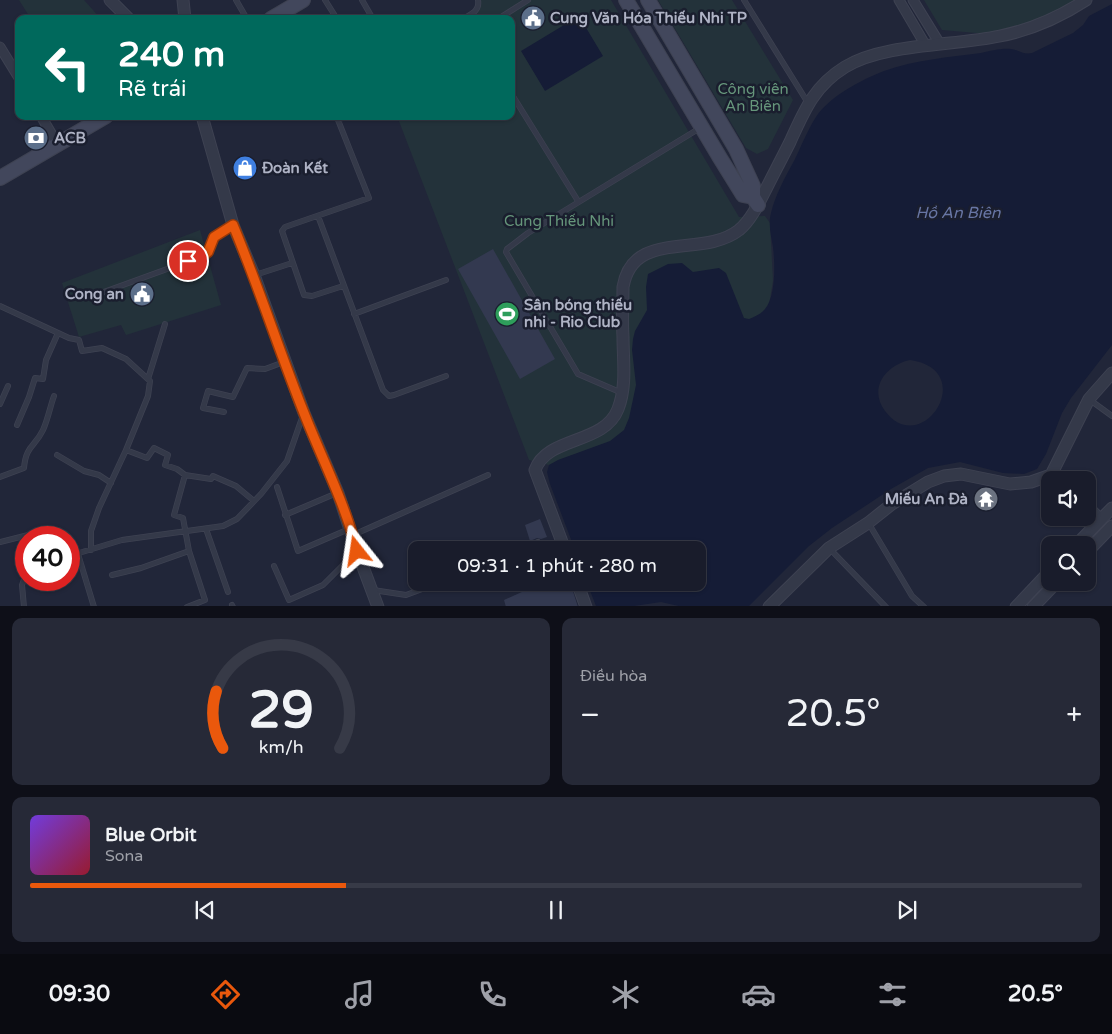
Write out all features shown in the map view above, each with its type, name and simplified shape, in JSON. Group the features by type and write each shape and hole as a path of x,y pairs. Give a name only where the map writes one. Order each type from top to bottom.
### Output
{"main road":[{"path":"282,15 303,0"},
{"path":"626,0 744,195 755,201"},
{"path":"648,0 736,149 753,186 755,201"},
{"path":"647,34 663,26"},
{"path":"0,178 99,120"}],"street":[{"path":"110,0 125,15"},
{"path":"184,0 185,15"},
{"path":"899,0 926,46"},
{"path":"913,0 940,44"},
{"path":"562,541 535,470 538,462 546,454 602,429 614,417 618,409 622,393 623,287 625,273 634,262 647,252 663,248 704,244 732,234 740,229 808,103 820,86 845,67 870,56 1000,36 1024,30 1073,8 1086,0"},
{"path":"0,47 15,71"},
{"path":"43,120 58,144"},
{"path":"203,120 233,225 254,275 304,413 338,493 378,606"},
{"path":"1053,471 1089,399 1112,373"},
{"path":"769,606 829,548 868,523 892,504 928,482 944,476 962,474 1010,484 1041,480"},
{"path":"1085,536 1112,508"},
{"path":"1096,543 1112,526"},
{"path":"1016,606 1041,580"},
{"path":"580,591 586,606"},
{"path":"1033,606 1048,591"}],"lane":[{"path":"236,0 245,15"},
{"path":"325,0 334,15"},
{"path":"362,0 371,15"},
{"path":"469,15 476,10 479,5 478,0"},
{"path":"504,15 528,0"},
{"path":"744,0 808,103"},
{"path":"515,99 578,201"},
{"path":"338,120 369,198 284,228 282,234 304,295 312,296 343,286"},
{"path":"622,393 578,374 506,252 515,241 702,127"},
{"path":"318,216 343,286 386,394 394,395 446,376"},
{"path":"101,293 203,256 208,252 214,237 233,225"},
{"path":"254,275 292,262"},
{"path":"354,314 446,280"},
{"path":"0,306 69,338 79,340 82,351 102,348 126,359 150,381 148,396 99,508 91,531 91,550"},
{"path":"148,379 165,324"},
{"path":"17,425 35,378 43,379 46,360 58,333"},
{"path":"224,412 203,408 208,390 233,397 247,368 265,368 285,362"},
{"path":"0,404 8,386"},
{"path":"0,478 24,468 25,459 30,447 42,432 54,396"},
{"path":"1089,399 1098,408 1112,416"},
{"path":"80,553 122,540 206,529 223,526 237,520 254,502 287,460 304,413"},
{"path":"126,450 147,458 154,448 168,455 165,465 177,469 185,475 211,480 213,476 236,486 254,502"},
{"path":"57,455 84,471 99,475 111,483"},
{"path":"185,475 174,515 183,518 190,551 205,600 187,606"},
{"path":"277,486 298,551 352,532 488,475"},
{"path":"286,515 338,493"},
{"path":"1096,510 1103,517"},
{"path":"868,523 912,596 924,606"},
{"path":"206,529 228,592"},
{"path":"0,542 15,538"},
{"path":"829,548 886,606"},
{"path":"112,575 141,568 190,551"},
{"path":"274,566 289,600 323,585 357,551"},
{"path":"80,560 94,606"},
{"path":"372,590 406,595 417,591"},
{"path":"23,591 24,606"}],"green space":[{"path":"19,0 84,0 97,15 28,15"},
{"name":"Cung Thiếu Nhi","path":"476,0 611,0 739,217 765,216 770,223 773,281 767,317 643,384 624,437 549,465 529,460 399,120 515,120 515,15 467,15 479,5"},
{"name":"Công viên An Biên","path":"658,0 732,0 793,100 768,149 757,154 746,148"},
{"path":"924,0 1083,0 1019,29 988,34 942,30"},
{"name":"Cong an","path":"200,230 221,305 126,335 121,325 79,337 62,283"}],"water":[{"name":"Hồ An Biên","path":"1112,4 1112,345 1071,398 1062,413 1046,454 1037,469 1024,474 1003,473 960,462 928,468 891,489 832,528 809,546 749,606 679,606 661,602 634,606 596,606 590,591 706,591 706,541 572,541 547,472 549,465 558,460 610,441 624,430 629,418 636,385 632,350 633,339 635,331 647,310 646,287 648,274 668,264 682,263 693,272 719,268 726,273 744,318 749,319 757,315 769,303 773,288 774,262 770,217 773,207 810,128 816,117 829,102 866,79 908,64 1004,49 1032,53 1073,33 1083,25 1089,16","holes":["910,360 931,367 941,379 943,393 938,408 928,419 914,425 900,423 885,411 878,394 879,386 887,372 901,363"]},
{"path":"579,16 603,56 545,91 521,51"}],"building":[{"name":"Sân bóng thiếu nhi - Rio Club","path":"493,249 555,359 520,379 458,269"},
{"path":"540,519 547,537 530,541 525,525"},
{"path":"524,591 573,591 578,606 506,606 504,600"}],"place":[{"name":"Cung Văn Hóa Thiếu Nhi TP","path":"533,18"},
{"name":"ACB","path":"36,138"},
{"name":"Đoàn Kết","path":"245,168"},
{"name":"Cong an","path":"142,294"},
{"name":"Sân bóng thiếu nhi - Rio Club","path":"507,314"},
{"name":"Miếu An Đà","path":"986,499"}],"route":[{"path":"188,261 203,256 208,252 214,237 233,225 254,275 304,413 338,493 357,551"}]}
